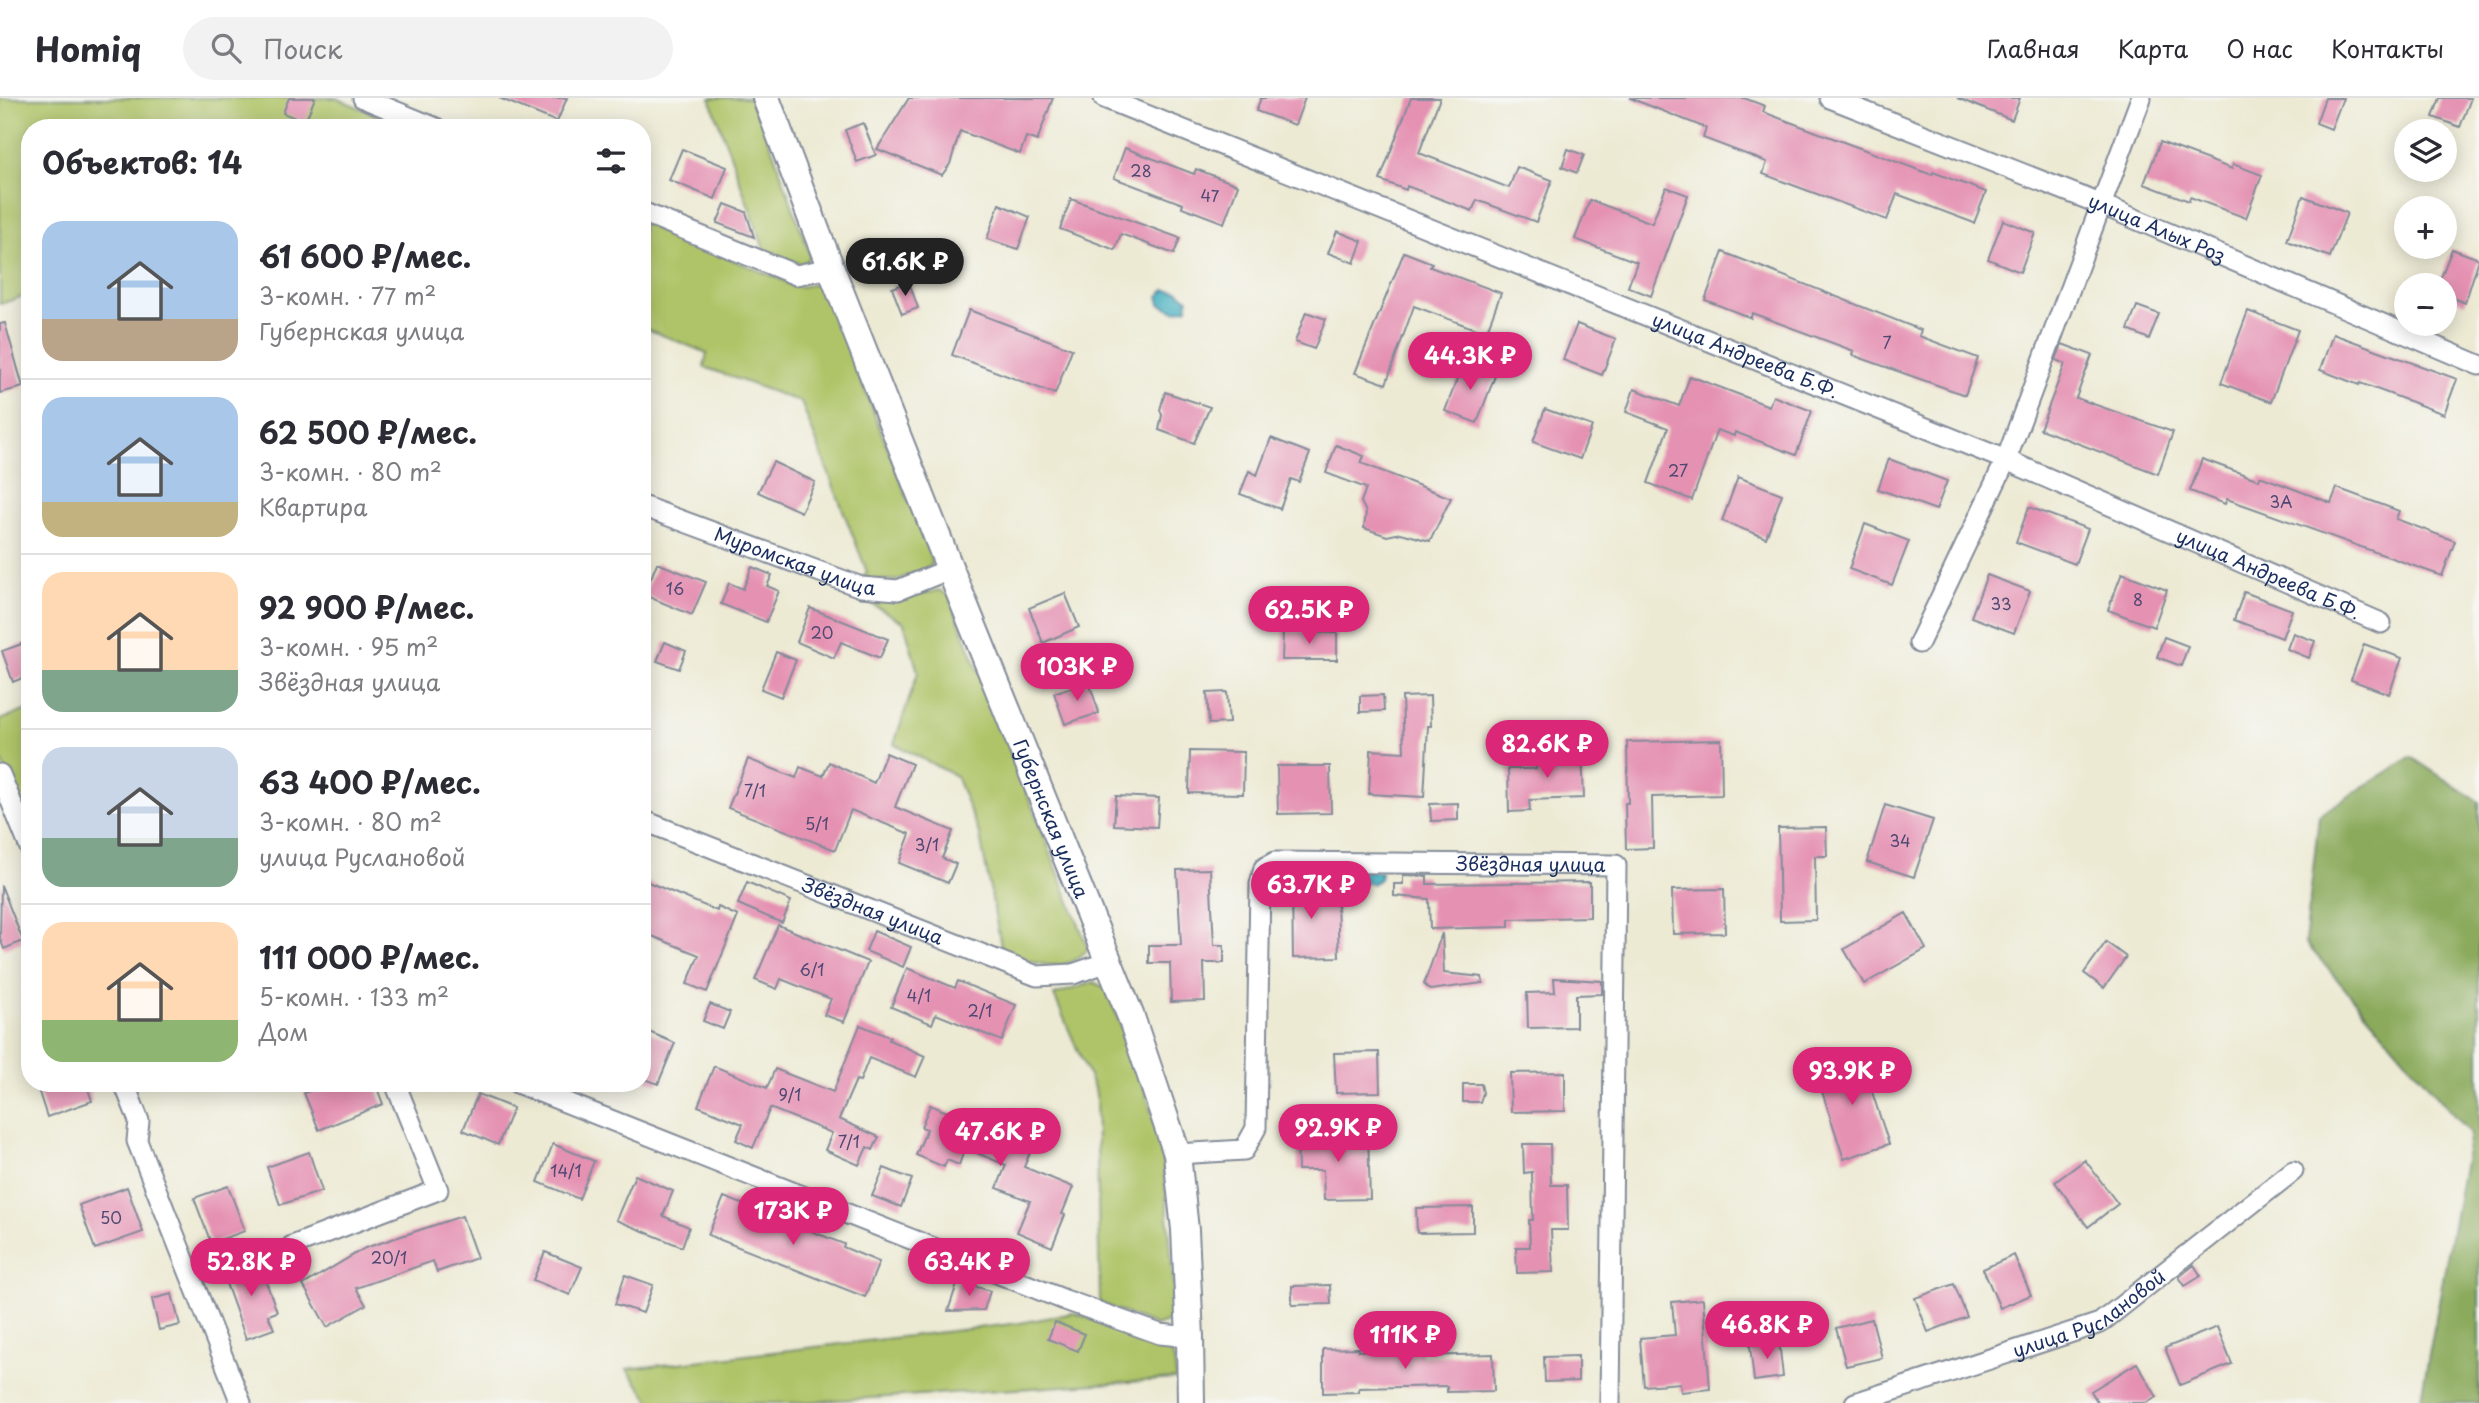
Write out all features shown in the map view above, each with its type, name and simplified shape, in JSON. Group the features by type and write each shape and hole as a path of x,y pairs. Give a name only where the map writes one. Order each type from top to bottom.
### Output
{"street":[{"path":"363,98 414,119"},
{"name":"Губернская улица","path":"766,98 950,569 1131,1017 1177,1154 1185,1230 1191,1337 1191,1403"},
{"name":"улица Андреева Б.Ф.","path":"1104,98 2006,460 2381,623"},
{"name":"улица Алых Роз","path":"1830,98 2100,204 2479,365"},
{"path":"1919,643 2006,460 2141,98"},
{"path":"651,216 796,275 831,268"},
{"name":"Муромская улица","path":"651,509 862,587 898,590 950,569"},
{"path":"0,774 21,826"},
{"name":"Звёздная улица","path":"651,824 1037,976 1073,974 1108,962"},
{"name":"Звёздная улица","path":"1177,1154 1244,1150 1256,1128 1260,884 1264,867 1275,862 1616,865 1610,1403"},
{"path":"128,1092 139,1121 138,1141 242,1403"},
{"path":"292,1246 438,1190 399,1092"},
{"path":"540,1092 1065,1300 1160,1334 1191,1337"},
{"name":"улица Руслановой","path":"1855,1403 2100,1323 2293,1171"}],"green space":[{"path":"0,98 336,98 387,119 21,119 21,297 0,304"},
{"path":"710,98 754,98 810,255 807,261 800,264 764,249"},
{"path":"651,227 799,287 816,284 824,287 932,560 931,566 895,581 862,578 867,572 801,402 704,367 707,353 651,331"},
{"path":"939,590 949,596 1088,948 1069,963 1036,963 1002,951 980,836 956,776 894,744 918,672 904,623 860,597 902,599"},
{"path":"21,712 21,809 0,757 0,720"},
{"path":"2411,757 2479,802 2479,1403 2420,1403 2470,1134 2305,942 2319,815"},
{"path":"1093,982 1107,989 1148,1099 1163,1155 1176,1314 1167,1322 1156,1326 1100,1303 1096,1093 1054,995"},
{"path":"1073,1313 1160,1342 1173,1358 1176,1379 790,1403 652,1403 627,1369 1020,1323"}],"water":[{"path":"1165,290 1178,291 1188,299 1187,308 1175,311 1160,304 1158,296"},
{"path":"1356,869 1381,872 1380,879 1372,884 1357,881"}],"building":[{"path":"289,98 315,98 306,119 298,119 283,113"},
{"path":"499,98 567,98 558,119 550,119"},
{"path":"909,98 1053,98 1037,141 1026,137 1020,154 960,131 950,164 942,175 877,149"},
{"path":"1261,98 1305,98 1295,125 1256,111"},
{"path":"1411,98 1440,98 1419,153 1509,188 1517,167 1552,180 1536,222 1477,200 1472,211 1407,186 1406,190 1380,180"},
{"path":"1630,98 1744,98 1765,106 1763,112 1932,175 1933,172 1986,192 1974,223 1897,194 1887,220 1763,174 1767,162 1703,138 1706,128"},
{"path":"1957,98 2020,98 2012,120"},
{"path":"2325,98 2343,98 2331,129 2316,123"},
{"path":"2440,98 2471,98 2460,127 2457,126 2457,119 2433,117"},
{"path":"863,123 876,155 857,162 845,130"},
{"path":"2160,142 2232,169 2233,164 2262,175 2246,218 2190,197 2189,201 2144,184"},
{"path":"1125,148 1194,174 1196,169 1238,185 1224,223 1114,178"},
{"path":"682,149 727,167 715,199 669,180"},
{"path":"1568,149 1584,155 1577,173 1562,167"},
{"path":"1666,187 1688,195 1651,296 1628,287 1637,262 1575,239 1590,200 1652,223"},
{"path":"2303,196 2347,213 2330,257 2287,241"},
{"path":"1071,199 1180,238 1174,254 1121,234 1115,250 1060,229"},
{"path":"725,204 746,212 754,237 717,223"},
{"path":"999,204 1030,217 1018,249 987,239"},
{"path":"2003,220 2035,233 2020,272 1988,259"},
{"path":"1337,231 1362,241 1354,263 1328,253"},
{"path":"2457,251 2479,259 2465,303 2457,300 2457,273 2443,273 2448,259 2457,259"},
{"path":"1404,252 1432,263 1430,267 1501,293 1486,333 1414,306 1386,384 1355,373"},
{"path":"1723,252 1921,330 1919,336 1978,358 1965,395 1852,355 1854,351 1752,313 1751,318 1705,300"},
{"path":"909,282 918,308 902,314 892,288"},
{"path":"2137,306 2159,314 2149,339 2128,330"},
{"path":"969,310 1072,349 1055,394 952,355"},
{"path":"2248,311 2298,330 2271,402 2221,383"},
{"path":"1306,312 1326,319 1314,349 1295,342"},
{"path":"5,323 21,388 0,393 0,324"},
{"path":"1577,324 1616,339 1602,375 1563,360"},
{"path":"2333,334 2457,379 2444,414 2320,370"},
{"path":"2062,344 2092,355 2076,398 2173,432 2158,474 2040,429 2065,364 2056,360"},
{"path":"1464,361 1496,373 1477,423 1445,411"},
{"path":"1690,376 1769,406 1773,396 1812,411 1796,455 1735,432 1734,436 1717,430 1692,500 1648,483 1668,428 1626,412 1634,389 1679,406"},
{"path":"1165,392 1210,407 1194,443 1159,430 1162,415 1160,410"},
{"path":"1545,409 1592,426 1580,459 1533,442"},
{"path":"1271,438 1310,453 1299,482 1291,479 1280,509 1240,494 1249,471 1257,475"},
{"path":"1336,445 1364,456 1361,463 1451,498 1430,541 1401,533 1387,536 1364,528 1366,512 1361,502 1366,488 1326,473"},
{"path":"1889,459 1947,481 1936,510 1878,489"},
{"path":"2202,459 2259,480 2260,476 2331,503 2337,488 2399,511 2396,519 2455,541 2442,576 2227,499 2225,504 2190,491"},
{"path":"773,462 815,482 801,512 758,492"},
{"path":"1738,477 1782,494 1766,538 1722,521"},
{"path":"2029,507 2088,529 2075,564 2016,542"},
{"path":"1865,524 1909,541 1892,585 1849,569"},
{"path":"657,563 706,582 692,615 651,598 651,578"},
{"path":"752,567 772,575 767,586 779,591 766,622 721,604 729,583 743,589"},
{"path":"2122,573 2167,590 2154,627 2108,610"},
{"path":"1987,575 2030,591 2014,633 1971,617"},
{"path":"2244,592 2292,610 2282,638 2234,620"},
{"path":"1065,593 1079,627 1043,643 1029,608"},
{"path":"810,608 888,639 880,658 841,642 834,658 797,642"},
{"path":"1283,631 1337,633 1337,660 1282,660"},
{"path":"2293,633 2315,641 2309,658 2287,649"},
{"path":"2164,637 2188,646 2181,666 2157,657"},
{"path":"665,642 686,651 679,669 657,661"},
{"path":"21,644 21,679 13,682 2,651"},
{"path":"2364,644 2402,658 2389,694 2351,680"},
{"path":"776,652 796,660 781,697 761,689"},
{"path":"1089,682 1099,713 1065,724 1054,693"},
{"path":"1227,692 1229,723 1209,724 1207,693"},
{"path":"1383,695 1384,711 1360,712 1360,696"},
{"path":"1430,696 1431,726 1428,726 1424,797 1369,794 1371,750 1404,752 1402,697"},
{"path":"1721,740 1722,795 1652,797 1653,848 1626,849 1627,742"},
{"path":"1190,751 1244,752 1243,794 1189,793"},
{"path":"1582,752 1584,798 1529,800 1530,811 1509,812 1508,769 1536,769 1536,753"},
{"path":"886,753 912,764 895,807 953,831 942,858 956,864 948,883 899,863 910,834 851,810 835,850 728,808 748,759 796,778 800,767 823,776 829,762 874,783"},
{"path":"1277,766 1330,766 1331,813 1278,814"},
{"path":"1116,796 1159,798 1157,827 1114,825"},
{"path":"1458,803 1458,820 1431,821 1430,804"},
{"path":"1885,805 1933,820 1914,877 1867,862"},
{"path":"1826,827 1827,856 1815,856 1816,920 1780,921 1778,828"},
{"path":"1210,869 1214,945 1224,945 1224,963 1204,963 1205,1001 1171,1002 1170,963 1149,963 1149,945 1181,945 1177,870"},
{"path":"1307,875 1308,901 1337,901 1339,957 1293,958 1292,888 1273,888 1275,876"},
{"path":"1403,875 1427,876 1427,884 1590,882 1590,917 1509,919 1509,927 1430,929 1429,899 1394,896 1394,884 1403,884"},
{"path":"747,882 791,901 782,923 738,904"},
{"path":"651,883 717,911 718,907 738,916 707,992 687,984 699,955 651,936"},
{"path":"1,885 21,942 4,949 0,938"},
{"path":"1724,889 1725,933 1673,934 1672,890"},
{"path":"1906,913 1926,949 1864,984 1844,949"},
{"path":"778,925 868,962 844,1022 824,1015 831,999 781,979 777,989 755,980"},
{"path":"874,931 911,947 903,967 866,951"},
{"path":"1442,933 1444,973 1482,977 1483,983 1430,990 1424,984"},
{"path":"2106,942 2126,957 2104,988 2084,973"},
{"path":"907,968 955,988 958,981 1016,1005 1002,1041 936,1014 932,1024 891,1007"},
{"path":"1554,978 1602,981 1602,994 1576,995 1576,1027 1528,1028 1527,993 1555,992"},
{"path":"710,1004 730,1012 723,1029 703,1021"},
{"path":"860,1025 925,1056 916,1077 869,1058 839,1119 879,1137 873,1150 867,1147 859,1165 825,1150 832,1133 770,1108 753,1148 736,1140 743,1124 698,1106 714,1066 767,1088 775,1069 833,1092"},
{"path":"651,1033 675,1043 658,1084 651,1081"},
{"path":"1379,1052 1380,1092 1336,1093 1334,1053"},
{"path":"1860,1055 1889,1144 1844,1159 1815,1070"},
{"path":"1565,1072 1565,1111 1511,1112 1510,1073"},
{"path":"1463,1084 1481,1084 1483,1093 1480,1102 1463,1102"},
{"path":"39,1092 89,1092 92,1101 47,1117"},
{"path":"378,1092 383,1104 319,1130 304,1093"},
{"path":"478,1094 513,1108 498,1145 463,1130"},
{"path":"930,1105 1003,1135 1006,1126 1036,1138 1024,1167 1073,1187 1052,1247 1017,1232 1030,1201 997,1188 1006,1165 965,1148 959,1165 947,1160 944,1167 916,1155 927,1129 921,1127"},
{"path":"1368,1134 1370,1199 1324,1200 1323,1170 1298,1170 1297,1136"},
{"path":"553,1144 594,1161 579,1199 538,1182"},
{"path":"1523,1144 1550,1144 1551,1185 1567,1185 1568,1230 1551,1230 1553,1272 1517,1273 1516,1247 1530,1247 1529,1220 1533,1220 1532,1172 1524,1173"},
{"path":"309,1152 322,1191 280,1205 267,1167"},
{"path":"2085,1160 2118,1204 2088,1227 2055,1182"},
{"path":"884,1168 912,1179 901,1207 872,1196"},
{"path":"635,1175 673,1191 663,1216 689,1227 682,1247 616,1220"},
{"path":"228,1186 245,1231 211,1243 194,1198"},
{"path":"127,1187 143,1232 95,1249 79,1205"},
{"path":"724,1197 844,1244 843,1247 879,1262 865,1297 708,1235"},
{"path":"1473,1207 1473,1232 1417,1233 1416,1208"},
{"path":"462,1216 477,1258 437,1272 433,1261 356,1288 366,1305 327,1327 303,1285 365,1248"},
{"path":"545,1252 582,1267 570,1295 533,1280"},
{"path":"2014,1255 2031,1295 2000,1308 1983,1269"},
{"path":"258,1259 277,1312 268,1315 274,1329 246,1339 222,1272"},
{"path":"2194,1265 2201,1276 2185,1286 2179,1277"},
{"path":"625,1275 653,1285 643,1313 615,1304"},
{"path":"958,1281 990,1291 984,1310 948,1311"},
{"path":"1954,1284 1967,1317 1928,1332 1915,1298"},
{"path":"1330,1285 1331,1304 1292,1305 1292,1286"},
{"path":"172,1294 180,1325 159,1330 152,1299"},
{"path":"1703,1299 1710,1389 1681,1392 1680,1383 1644,1386 1640,1338 1675,1335 1672,1302"},
{"path":"1872,1319 1882,1358 1846,1366 1836,1328"},
{"path":"1055,1322 1085,1334 1078,1351 1048,1339"},
{"path":"2217,1327 2232,1364 2180,1385 2165,1348"},
{"path":"1779,1341 1783,1377 1754,1381 1750,1345"},
{"path":"1358,1348 1358,1351 1422,1349 1422,1356 1493,1354 1494,1391 1447,1392 1447,1386 1359,1388 1359,1392 1323,1393 1323,1349"},
{"path":"1578,1356 1578,1381 1545,1382 1544,1357"},
{"path":"2137,1363 2157,1397 2146,1403 2098,1403 2091,1391"}]}
